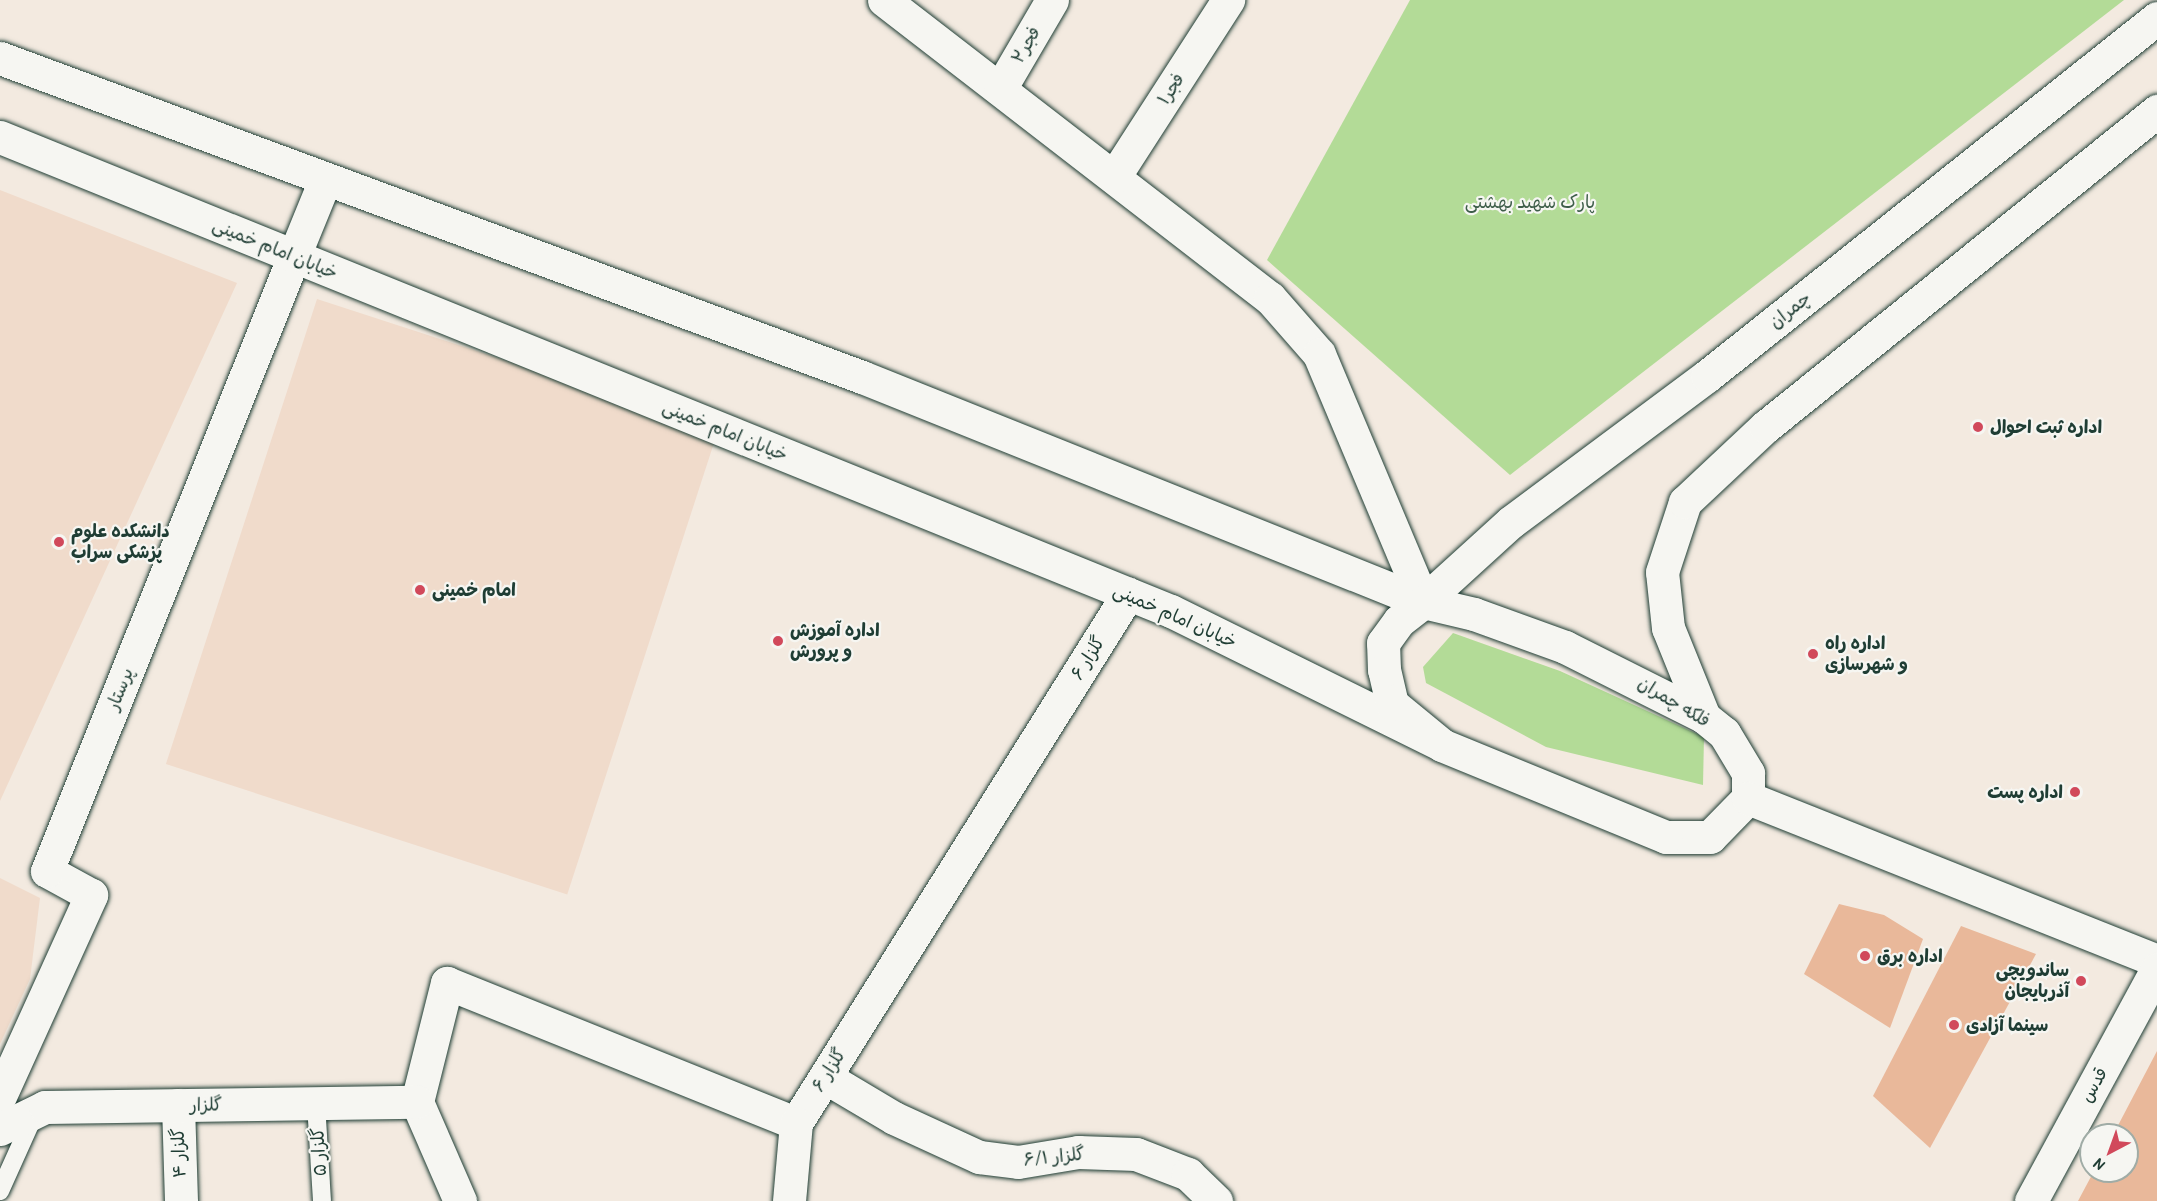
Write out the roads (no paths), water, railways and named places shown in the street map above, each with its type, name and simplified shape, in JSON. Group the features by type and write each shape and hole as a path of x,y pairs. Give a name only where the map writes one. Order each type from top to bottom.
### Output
{"main road":[{"name":"فجر۲","path":"1000,89 1052,0"},
{"name":"فجر۱","path":"1114,177 1228,0"},
{"path":"887,1 1270,298 1318,354 1423,602"},
{"name":"چمران","path":"1423,602 1511,522 1707,376 2157,18"},
{"path":"0,58 862,377 1423,602"},
{"path":"1704,717 1668,628 1662,572 1684,502 1765,427 2157,111"},
{"name":"خیابان امام خمینی","path":"0,137 1128,594 1442,745"},
{"path":"294,256 325,180"},
{"name":"پرستار","path":"0,1096 91,895 47,871 294,256"},
{"name":"گلزار ۶","path":"796,1124 1128,594"},
{"path":"1423,602 1399,621 1383,643 1384,669 1392,704 1442,745 1666,837 1710,837 1748,798 2157,961"},
{"name":"فلکه چمران","path":"1423,602 1474,614 1565,647 1704,717 1724,733 1748,773 1748,798"},
{"name":"قدس","path":"2031,1201 2157,969"},
{"path":"460,1201 417,1102 447,983 796,1124 789,1201"},
{"name":"گلزار ۶/۱","path":"825,1077 894,1118 979,1157 1018,1162 1078,1152 1136,1154 1188,1174 1216,1201"},
{"name":"گلزار","path":"0,1129 45,1107 417,1102"},
{"name":"گلزار ۴","path":"178,1105 181,1201"}],"lane":[{"name":"گلزار ۵","path":"316,1103 322,1201"},
{"path":"0,1191 35,1112"}],"place":[{"name":"اداره ثبت احوال","path":"1978,427"},
{"name":"دانشکده علوم پزشکی سراب","path":"59,542"},
{"name":"امام خمینی","path":"420,590"},
{"name":"اداره آموزش و پرورش","path":"778,641"},
{"name":"اداره راه و شهرسازی","path":"1813,654"},
{"name":"اداره پست","path":"2075,792"},
{"name":"اداره برق","path":"1865,956"},
{"name":"ساندویچی آذربایجان","path":"2081,981"},
{"name":"سینما آزادی","path":"1954,1025"}],"park label":[{"name":"پارک شهید بهشتی","path":"1530,202"}]}
